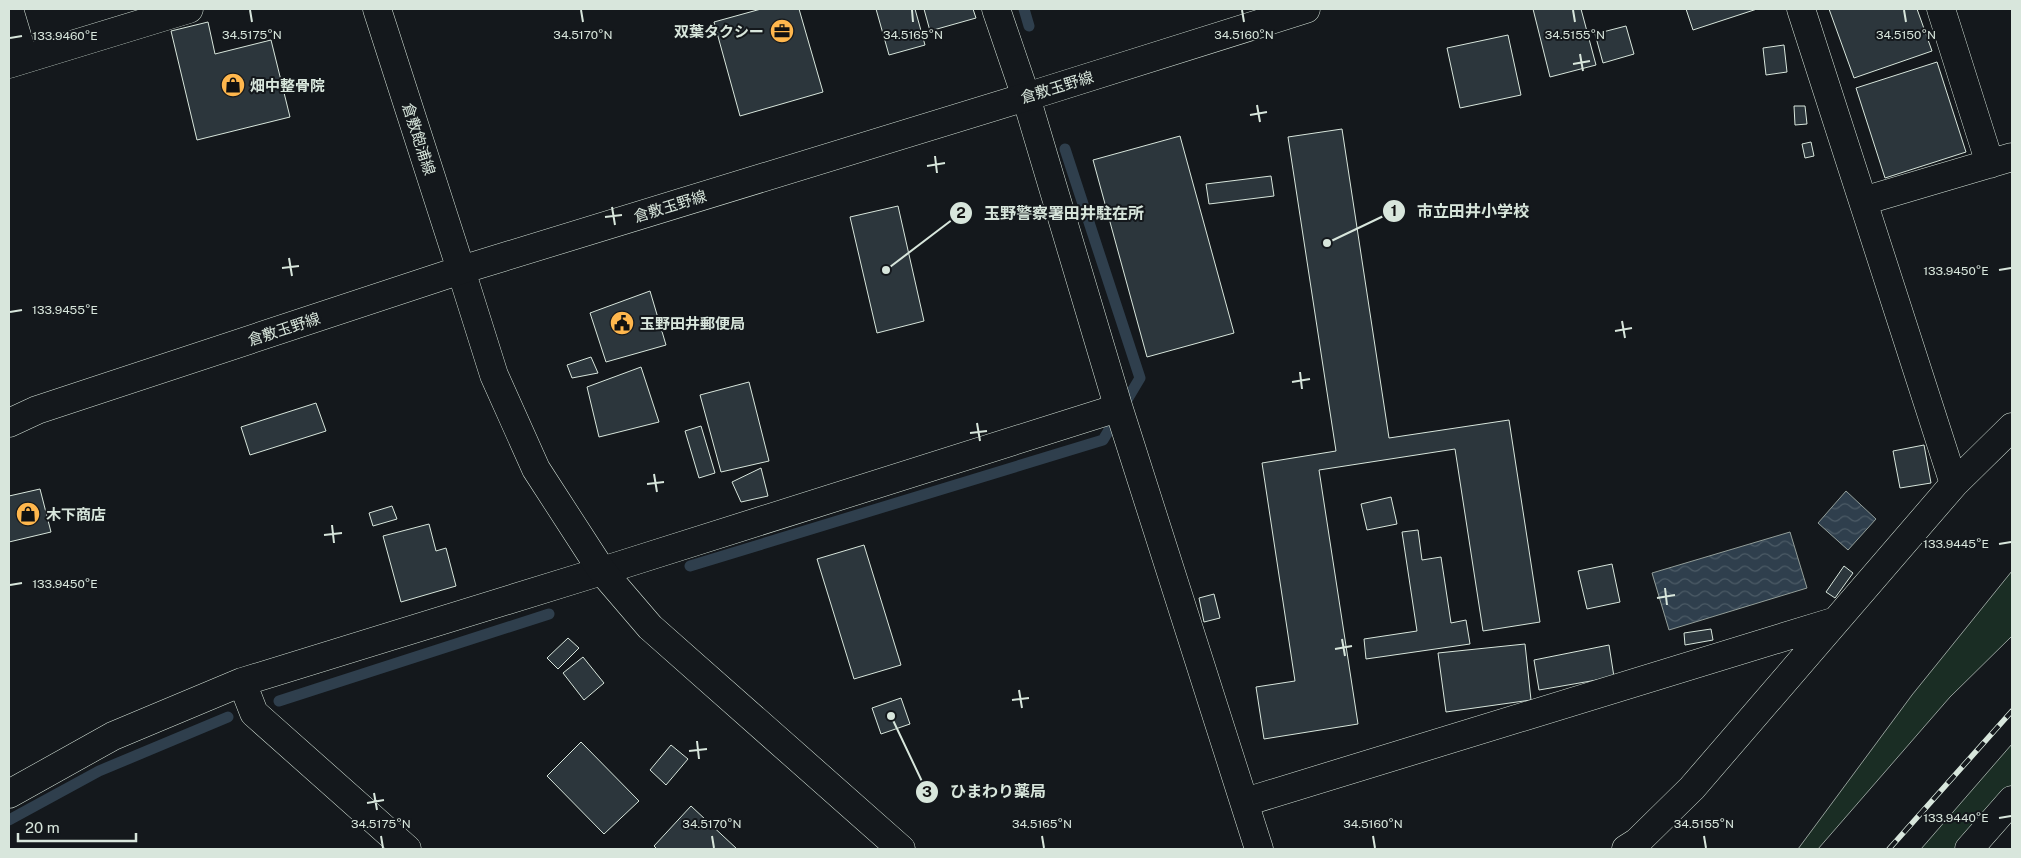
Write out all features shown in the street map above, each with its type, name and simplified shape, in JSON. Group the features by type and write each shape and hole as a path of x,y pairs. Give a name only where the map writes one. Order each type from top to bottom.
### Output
{"street":[{"path":"9,9 16,61 189,9"},
{"name":"倉敷飽浦線","path":"377,9 494,375 536,468 602,571 650,627 887,845"},
{"path":"996,9 1026,97 1116,410 1259,849"},
{"name":"倉敷玉野線","path":"9,423 37,410 461,270 1306,9"},
{"path":"1802,9 1954,484"},
{"path":"1863,201 2001,160 1941,9"},
{"path":"9,794 113,736 242,682 1116,410"},
{"path":"1626,849 1636,842 1692,788 1954,484 2012,427"},
{"path":"1245,802 1836,621"},
{"path":"242,682 254,713 407,849"},
{"path":"1969,849 2012,800"}],"green space":[{"path":"2012,571 2012,636 1950,697 1818,849 1798,849 1912,695"},
{"path":"2012,744 2012,788 1956,849 1921,849"}],"water":[{"path":"1846,491 1876,519 1848,550 1818,523"},
{"path":"1790,532 1807,588 1669,630 1652,573"}],"building":[{"path":"761,9 799,9 823,92 740,116 714,22"},
{"path":"876,9 915,9 925,45 889,55"},
{"path":"924,9 973,9 976,18 930,31"},
{"path":"1533,9 1581,9 1596,65 1550,77"},
{"path":"1686,9 1757,9 1693,30"},
{"path":"1829,9 1917,9 1932,51 1854,78"},
{"name":"畑中整骨院","path":"208,22 215,54 271,40 290,117 197,140 171,31"},
{"path":"1626,26 1634,54 1603,63 1595,34"},
{"path":"1508,35 1521,95 1460,108 1447,48"},
{"path":"1784,45 1787,72 1766,75 1763,48"},
{"path":"1937,62 1966,152 1885,178 1856,88"},
{"path":"1794,106 1805,106 1807,124 1795,125"},
{"path":"1342,129 1389,438 1509,420 1540,622 1483,631 1455,449 1319,470 1358,724 1264,739 1256,687 1295,681 1262,463 1336,451 1288,137"},
{"path":"1180,136 1234,333 1147,357 1093,160"},
{"path":"1811,142 1814,156 1805,158 1802,144"},
{"path":"1271,176 1274,196 1209,204 1206,184"},
{"path":"898,206 924,321 877,333 850,217"},
{"path":"650,291 666,345 606,362 590,313"},
{"path":"591,357 598,373 572,378 567,365"},
{"path":"641,367 659,422 599,437 587,387"},
{"path":"749,382 769,461 721,472 700,395"},
{"path":"316,403 326,431 250,455 241,427"},
{"path":"701,426 715,473 699,478 685,431"},
{"path":"1924,445 1931,483 1900,488 1893,451"},
{"path":"761,468 768,496 741,502 732,482"},
{"name":"木下商店","path":"40,489 51,532 9,542 9,496"},
{"path":"1391,497 1397,524 1367,530 1361,504"},
{"path":"392,506 397,519 373,526 369,513"},
{"path":"429,524 436,551 446,548 456,586 401,602 383,536"},
{"path":"1418,530 1422,560 1441,557 1451,623 1466,620 1470,644 1366,659 1364,639 1417,631 1402,532"},
{"path":"864,545 901,665 854,679 817,559"},
{"path":"1612,564 1620,602 1587,609 1578,571"},
{"path":"1844,566 1853,573 1835,598 1826,592"},
{"path":"1214,594 1220,618 1204,622 1199,598"},
{"path":"1711,629 1713,640 1685,645 1684,633"},
{"path":"568,638 579,648 558,669 547,658"},
{"path":"1525,644 1531,700 1446,712 1438,653"},
{"path":"1609,645 1614,677 1539,690 1534,660"},
{"path":"583,657 604,683 584,700 563,673"},
{"path":"901,698 910,724 881,734 872,708"},
{"path":"581,742 639,801 604,834 547,776"},
{"path":"671,745 688,759 666,785 650,770"},
{"path":"691,806 737,849 657,849 654,846"}],"waterway":[{"path":"1024,9 1029,26"},
{"path":"690,566 1103,440 1140,378 1065,149"},
{"path":"279,701 549,614"},
{"path":"9,820 99,771 228,717"}],"railway":[{"path":"1889,849 2012,711"}],"place":[{"name":"双葉タクシー","path":"782,31"},
{"name":"畑中整骨院","path":"233,85"},
{"name":"市立田井小学校","path":"1327,243"},
{"name":"玉野警察署田井駐在所","path":"886,270"},
{"name":"玉野田井郵便局","path":"622,323"},
{"name":"木下商店","path":"28,514"},
{"name":"ひまわり薬局","path":"891,716"}]}
